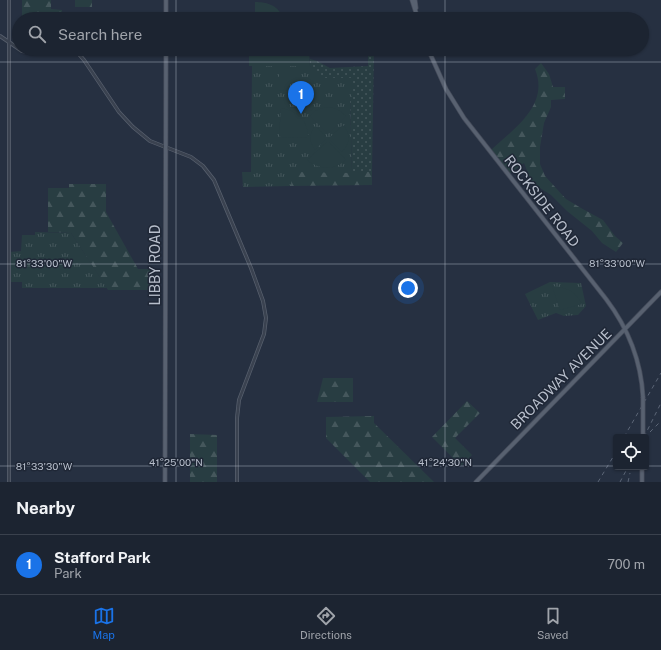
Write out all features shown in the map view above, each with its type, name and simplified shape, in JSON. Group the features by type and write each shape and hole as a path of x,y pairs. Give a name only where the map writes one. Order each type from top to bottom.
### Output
{"main road":[{"path":"166,0 166,12"},
{"path":"412,0 416,12"},
{"path":"415,0 417,12"},
{"name":"LIBBY ROAD","path":"165,482 166,56"},
{"name":"ROCKSIDE ROAD","path":"431,56 446,89 464,118 606,299 626,329 636,355 642,380 642,434"},
{"name":"BROADWAY AVENUE","path":"476,482 661,292"},
{"path":"642,470 642,482"}],"street":[{"path":"9,0 9,482"},
{"path":"0,36 12,44"},
{"path":"80,56 119,112 133,127 150,141 191,157 203,166 214,180 251,268 266,309 266,325 239,400 237,418 237,482"}],"green space":[{"path":"22,0 51,0 51,9 62,10 62,12 22,12"},
{"path":"75,0 92,0 92,7 75,7"},
{"path":"255,2 272,5 280,12 255,12"},
{"path":"249,56 309,56 310,66 249,66"},
{"path":"368,56 374,56 372,172 352,173 350,99 328,84 312,70 310,66 310,59 330,68 368,66"},
{"path":"541,63 549,74 553,87 565,87 565,99 551,100 551,107 544,123 540,147 540,164 545,176 566,199 603,220 615,236 623,243 616,252 602,243 592,231 567,211 551,195 532,183 524,163 508,175 489,152 527,116 538,94 538,82 535,69"},
{"path":"252,66 310,66 321,78 352,78 352,98 350,99 352,173 292,172 291,186 243,187 242,172 251,172"},
{"path":"279,69 290,69 290,91 279,90"},
{"path":"325,107 337,109 346,116 328,134 310,116 315,111"},
{"path":"281,108 297,114 301,118 308,132 308,138 279,136"},
{"path":"343,125 346,128 348,142 342,152 330,140 330,137"},
{"path":"315,126 326,136 326,139 315,150 310,138"},
{"path":"327,142 329,142 346,160 336,166 326,168 317,166 307,160"},
{"path":"291,172 372,172 372,185 291,186"},
{"path":"69,184 106,184 106,212 138,269 151,269 151,290 108,290 71,233 48,232 48,188 69,188"},
{"path":"35,232 71,233 107,288 22,288 22,282 9,282 9,252 21,251 22,235 35,235"},
{"path":"550,282 581,283 586,306 578,315 564,316 556,313 538,320 525,294"},
{"path":"552,286 570,290 582,304 560,310"},
{"path":"323,378 353,378 353,402 317,402"},
{"path":"467,401 480,413 455,438 472,455 461,466 432,437"},
{"path":"374,416 374,423 434,482 370,482 326,438 326,417"},
{"path":"190,434 217,435 217,482 190,482"}],"railway":[{"path":"626,434 661,373"},
{"path":"646,434 661,403"},
{"path":"650,432 661,421"},
{"path":"598,482 613,457"},
{"path":"620,482 626,470"},
{"path":"628,482 630,473"}],"place":[{"name":"Stafford Park","path":"301,114"}]}
